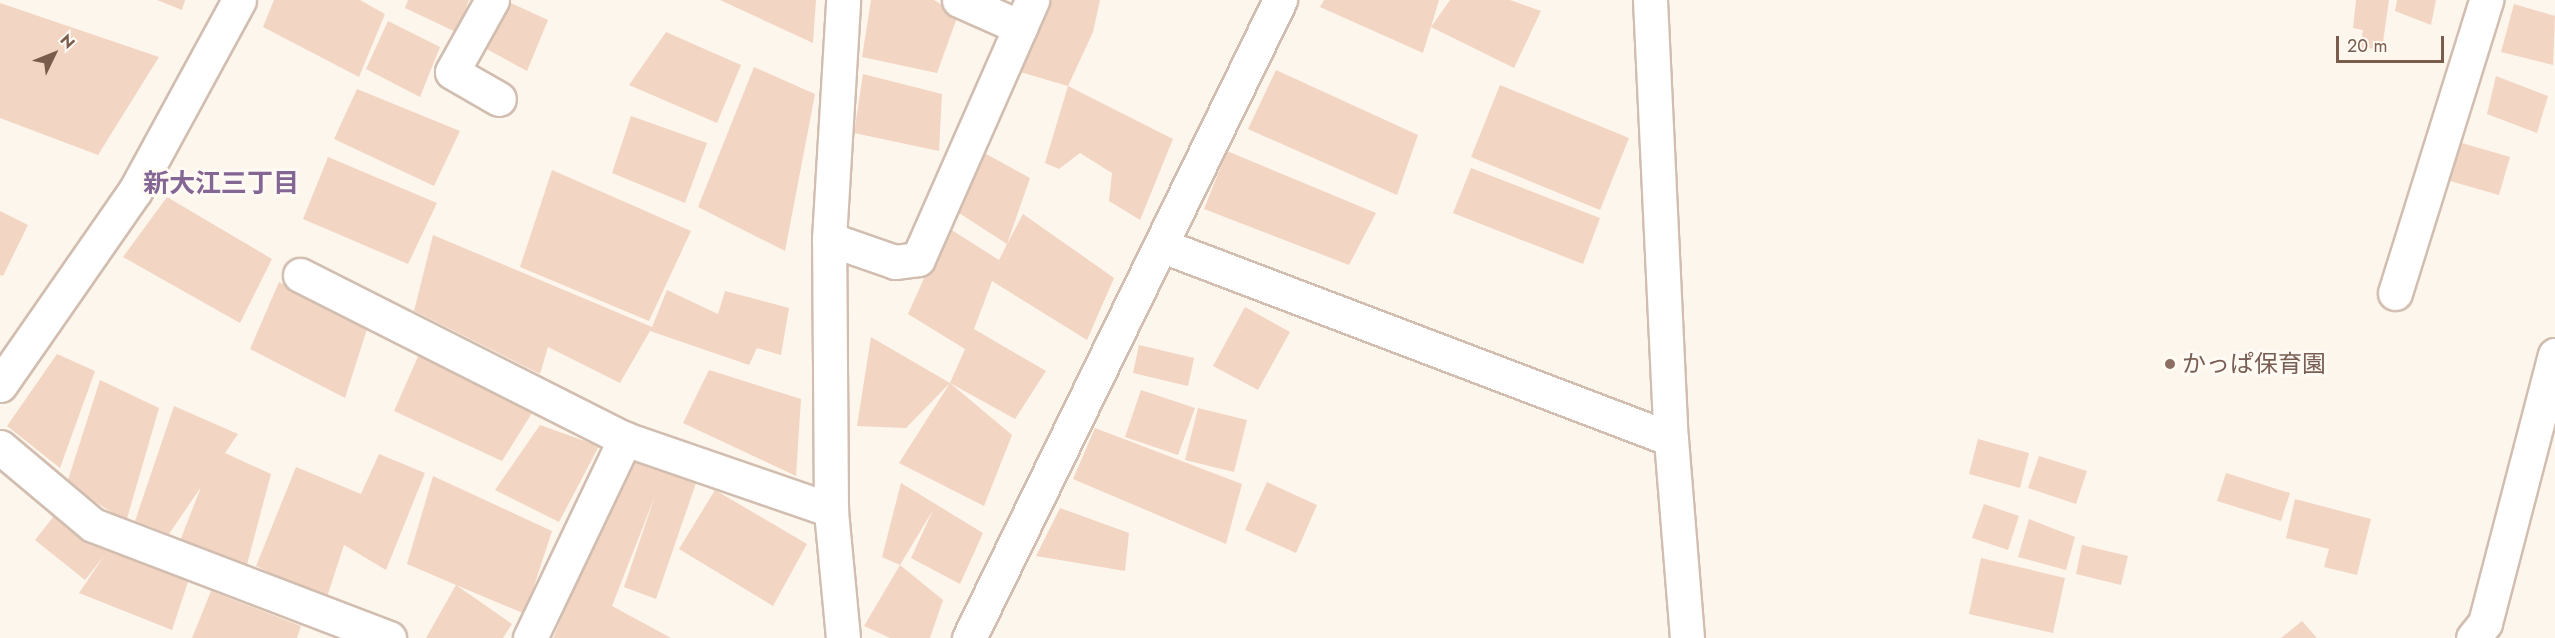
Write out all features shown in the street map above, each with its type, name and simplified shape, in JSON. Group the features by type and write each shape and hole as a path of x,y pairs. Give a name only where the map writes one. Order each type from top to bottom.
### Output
{"street":[{"path":"0,385 135,191 239,0"},
{"path":"492,0 452,72 499,99"},
{"path":"843,0 829,239 831,510 843,638"},
{"path":"829,239 895,262 918,259 1026,14 958,0"},
{"path":"969,638 1163,246 1280,0"},
{"path":"1650,0 1671,439 1687,638"},
{"path":"2395,293 2486,0"},
{"path":"1163,246 1671,439"},
{"path":"300,275 625,439 831,510"},
{"path":"2473,638 2485,623 2555,355"},
{"path":"530,638 625,439"},
{"path":"0,447 93,525 389,638"}],"building":[{"path":"157,0 185,0 182,10"},
{"path":"274,0 360,0 385,14 359,77 263,27"},
{"path":"408,0 469,0 458,33 405,8"},
{"path":"504,0 548,20 527,71 483,47"},
{"path":"720,0 816,0 813,43"},
{"path":"871,0 934,0 958,15 937,73 862,57"},
{"path":"1046,0 1100,0 1093,32 1068,86 1017,71"},
{"path":"1324,0 1439,0 1423,53 1320,7"},
{"path":"1450,0 1510,0 1541,11 1514,68 1431,27"},
{"path":"2356,0 2389,0 2382,49 2360,48 2363,30 2353,28"},
{"path":"2397,0 2436,0 2431,25 2395,11"},
{"path":"0,3 159,57 98,155 0,118"},
{"path":"2514,4 2555,16 2553,65 2501,52"},
{"path":"388,21 440,47 420,97 366,69"},
{"path":"666,32 741,65 717,123 629,85"},
{"path":"754,67 815,94 785,251 698,207"},
{"path":"1276,70 1418,135 1397,195 1248,129"},
{"path":"863,74 942,94 939,151 854,133"},
{"path":"2496,76 2548,96 2537,133 2487,114"},
{"path":"1500,85 1629,138 1600,210 1471,157"},
{"path":"1068,86 1173,139 1140,220 1109,201 1112,173 1080,153 1059,169 1045,163"},
{"path":"357,89 460,131 434,186 334,139"},
{"path":"631,116 707,143 685,203 612,173"},
{"path":"2455,141 2510,157 2499,195 2443,179"},
{"path":"979,150 1030,178 1007,244 959,213"},
{"path":"1227,151 1376,213 1349,265 1204,209"},
{"path":"328,157 437,203 408,264 303,219"},
{"path":"1471,168 1600,218 1583,264 1453,213"},
{"path":"552,170 691,231 649,321 520,267"},
{"path":"167,197 272,259 240,323 123,257"},
{"path":"0,211 28,225 3,276 0,275"},
{"path":"1023,214 1114,278 1087,340 992,281 974,329 1046,371 1015,419 950,383 965,349 908,314 947,227 999,260"},
{"path":"433,235 652,327 667,290 718,314 725,291 789,308 781,355 757,348 749,365 650,331 620,383 548,347 540,374 414,311"},
{"path":"279,282 367,329 345,398 250,349"},
{"path":"1245,307 1290,332 1258,390 1213,366"},
{"path":"871,337 950,383 906,428 857,426"},
{"path":"1139,345 1194,358 1188,386 1133,373"},
{"path":"420,352 532,413 502,461 394,411"},
{"path":"57,354 95,371 60,468 7,426"},
{"path":"709,370 801,399 796,476 683,423"},
{"path":"100,380 159,408 126,522 67,483"},
{"path":"950,383 1012,435 984,506 899,463"},
{"path":"1141,390 1195,408 1178,455 1125,437"},
{"path":"174,406 238,434 225,453 271,474 246,568 180,541 201,487 169,534 135,521"},
{"path":"1198,408 1247,420 1234,472 1185,460"},
{"path":"540,425 599,446 559,522 495,490"},
{"path":"1095,428 1242,484 1226,544 1073,479"},
{"path":"1978,439 2029,453 2020,488 1969,474"},
{"path":"379,454 425,473 386,570 344,545 326,600 256,566 296,467 361,494"},
{"path":"2039,456 2087,471 2076,504 2028,488"},
{"path":"629,459 696,483 656,599 624,587 655,496 612,606 671,638 553,638"},
{"path":"2226,473 2290,493 2281,521 2217,501"},
{"path":"433,476 552,531 525,614 407,564"},
{"path":"1267,482 1317,505 1296,553 1245,530"},
{"path":"901,483 983,533 960,584 911,558 933,510 900,565 882,557"},
{"path":"715,490 807,544 773,606 679,549"},
{"path":"2295,499 2371,519 2357,575 2324,567 2329,549 2286,538"},
{"path":"1984,504 2019,516 2008,550 1972,538"},
{"path":"1060,508 1129,533 1125,571 1036,556"},
{"path":"58,511 108,551 194,564 172,630 79,593 104,556 85,580 35,540"},
{"path":"2029,519 2075,537 2066,570 2018,557"},
{"path":"2082,545 2128,556 2121,585 2076,574"},
{"path":"1981,558 2065,578 2053,633 1969,614"},
{"path":"900,565 943,600 930,638 890,638 864,626"},
{"path":"456,585 512,624 503,638 426,638"},
{"path":"211,591 301,626 297,638 192,638"},
{"path":"2302,621 2317,638 2281,638"}],"place":[{"name":"かっぱ保育園","path":"2170,364"}],"district":[{"name":"新大江三丁目","path":"221,184"}]}
